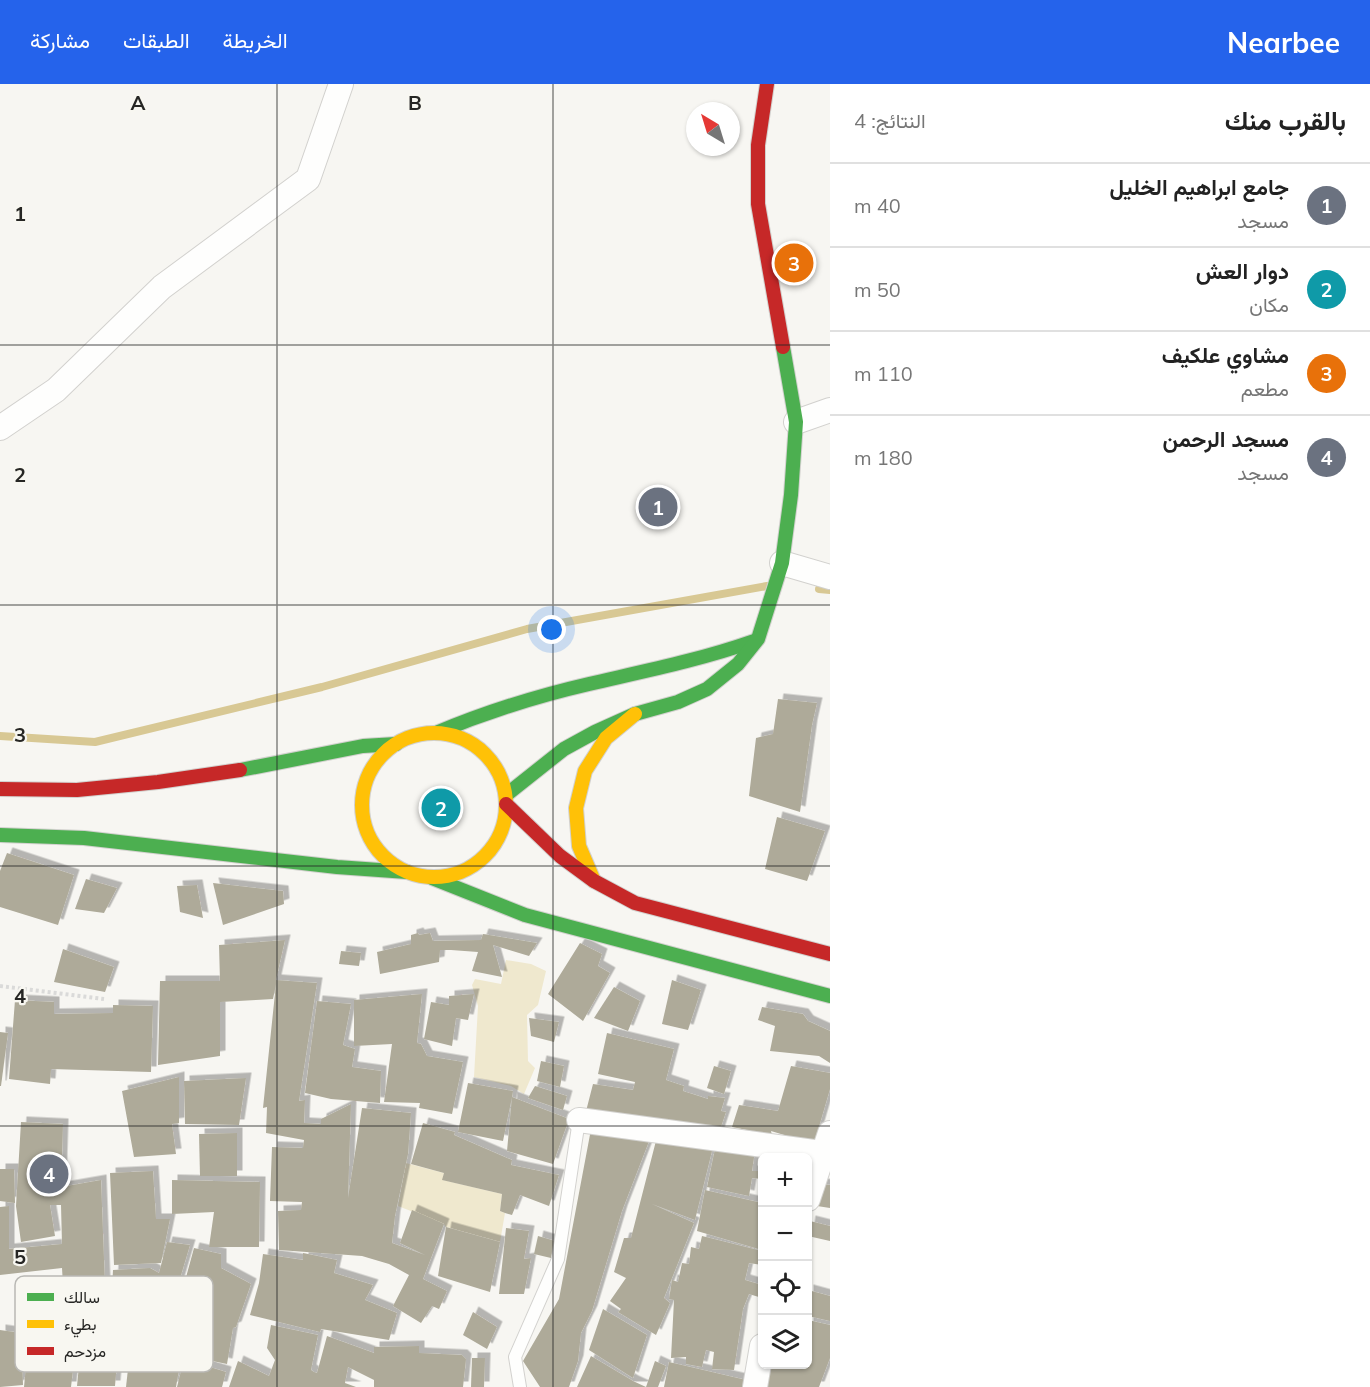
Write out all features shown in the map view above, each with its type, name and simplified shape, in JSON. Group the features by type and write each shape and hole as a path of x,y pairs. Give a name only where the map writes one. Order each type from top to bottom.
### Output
{"main road":[{"path":"506,800 564,749 635,714 678,702 707,689 738,664 758,639 782,563 791,495 796,422 758,204 758,145 767,84"},
{"path":"407,872 387,861 372,844 363,823 362,800 367,778 379,758 396,744 415,736 436,733 469,718 506,706 589,684 713,656 758,639"},
{"path":"594,881 579,846 576,808 585,771 606,738 635,714"},
{"path":"432,878 451,876 470,868 485,856 497,841 504,823 506,800 500,776 489,758 474,745 456,736 436,733"},
{"path":"0,789 77,790 158,783 363,746 396,744"},
{"path":"506,800 560,856 594,881 635,903 830,954"},
{"path":"0,835 84,838 337,867 407,872 432,878 525,915 830,996"}],"street":[{"path":"0,428 56,390 162,287 308,179 341,84"},
{"path":"796,422 830,410"},
{"path":"782,563 830,577"},
{"path":"579,1120 828,1147 812,1187"},
{"path":"755,1387 758,1369"}],"lane":[{"path":"520,1387 515,1357 558,1259 579,1120"}],"path":[{"path":"0,986 104,999"}],"shaded area":[{"path":"506,960 531,964 546,971 538,1005 527,1015 528,1061 535,1068 524,1094 511,1086 474,1077 478,1006 472,985 475,979 501,984"},
{"path":"406,1163 444,1173 443,1180 502,1194 500,1211 505,1213 500,1242 446,1227 444,1224 398,1206"}],"building":[{"path":"778,699 817,703 800,812 749,796 756,738 773,734"},
{"path":"777,817 825,831 807,881 765,869"},
{"path":"7,853 74,875 58,925 0,907 0,871"},
{"path":"86,879 117,888 104,913 75,909"},
{"path":"213,883 283,891 284,904 223,925"},
{"path":"197,885 203,918 180,912 177,886"},
{"path":"418,933 419,935 430,933 433,941 481,940 483,934 537,943 529,956 493,945 502,977 472,971 478,952 451,950 440,950 439,962 380,974 377,952 411,944 411,935"},
{"path":"285,940 276,980 317,983 299,1101 305,1100 304,1123 321,1124 321,1119 351,1104 348,1198 362,1108 411,1113 408,1154 395,1216 392,1243 425,1255 400,1243 412,1210 444,1224 423,1279 447,1291 439,1309 432,1306 421,1323 393,1306 409,1275 389,1264 362,1256 279,1250 278,1211 301,1210 302,1202 270,1201 272,1147 303,1148 304,1140 266,1133 267,1107 263,1108 276,984 273,999 220,1002 220,1056 158,1065 160,981 220,981 219,945"},
{"path":"580,943 602,954 598,966 610,973 583,1021 548,994"},
{"path":"63,949 114,967 105,992 54,982"},
{"path":"341,951 361,953 359,966 339,964"},
{"path":"672,980 701,990 688,1030 662,1024"},
{"path":"614,987 640,1001 628,1031 594,1018"},
{"path":"422,994 417,1043 421,1044 427,1056 463,1062 452,1114 419,1108 420,1103 384,1102 392,1044 354,1046 354,1000"},
{"path":"474,994 468,1020 456,1018 452,1046 424,1039 431,1002 449,1005 449,996"},
{"path":"15,1000 54,1002 54,1014 113,1013 113,1005 153,1006 151,1072 51,1069 50,1084 9,1079"},
{"path":"317,1001 351,1004 343,1045 355,1049 352,1067 381,1071 380,1103 331,1099 305,1093"},
{"path":"762,1007 803,1014 808,1021 830,1031 830,1063 819,1056 770,1051 775,1026 758,1020"},
{"path":"529,1018 559,1022 554,1042 531,1036"},
{"path":"0,1032 8,1033 1,1086 0,1086"},
{"path":"607,1033 674,1049 666,1080 684,1086 683,1091 708,1099 708,1096 725,1098 721,1111 726,1112 718,1136 584,1119 593,1084 633,1090 635,1082 598,1074"},
{"path":"541,1061 564,1066 560,1087 537,1081"},
{"path":"714,1066 731,1071 724,1094 707,1088"},
{"path":"791,1066 830,1073 830,1089 814,1144 771,1131 772,1135 732,1127 739,1105 778,1111"},
{"path":"179,1077 179,1123 172,1124 176,1154 134,1157 122,1091"},
{"path":"246,1078 239,1125 185,1124 184,1081"},
{"path":"468,1083 513,1091 503,1141 458,1132"},
{"path":"535,1086 567,1096 563,1110 528,1098"},
{"path":"512,1097 569,1119 553,1164 507,1151"},
{"path":"21,1122 63,1124 61,1187 101,1180 105,1276 62,1276 62,1268 0,1275 0,1207 9,1206 9,1249 62,1244 61,1205 50,1205 55,1236 21,1242 16,1206"},
{"path":"423,1123 455,1132 454,1135 512,1160 511,1165 559,1175 549,1206 520,1195 512,1215 505,1213 500,1211 502,1194 442,1180 444,1173 411,1164"},
{"path":"592,1124 653,1131 622,1211 592,1311 581,1333 578,1361 569,1387 540,1387 523,1361 559,1299"},
{"path":"237,1133 237,1176 200,1176 199,1134"},
{"path":"658,1133 714,1143 695,1220 652,1204 694,1223 664,1298 670,1303 656,1335 618,1312 621,1309 610,1301 626,1278 614,1272 624,1238 631,1238"},
{"path":"715,1149 755,1151 752,1171 758,1171 758,1179 752,1178 749,1196 707,1187"},
{"path":"0,1169 14,1169 15,1203 0,1201"},
{"path":"153,1171 156,1219 170,1219 161,1263 114,1265 110,1173"},
{"path":"172,1180 260,1182 259,1247 209,1247 214,1212 172,1214"},
{"path":"821,1184 830,1185 830,1208 817,1206"},
{"path":"705,1190 758,1202 758,1249 697,1231"},
{"path":"812,1222 830,1226 830,1241 812,1237"},
{"path":"446,1227 500,1242 490,1292 438,1276"},
{"path":"506,1228 529,1231 524,1259 531,1258 524,1294 499,1294"},
{"path":"538,1236 555,1241 551,1258 534,1254"},
{"path":"702,1236 758,1250 758,1264 749,1263 745,1280 758,1284 758,1297 749,1294 743,1309 734,1370 712,1369 714,1352 706,1350 702,1367 686,1364 686,1357 671,1358 674,1300 669,1299 672,1280 678,1282 682,1263 689,1264 691,1247 699,1249"},
{"path":"167,1242 190,1245 181,1276 113,1276 113,1270 150,1268 159,1273"},
{"path":"194,1248 221,1254 221,1268 251,1284 236,1327 233,1328 227,1364 213,1361 213,1276 186,1276"},
{"path":"303,1253 337,1260 334,1273 373,1285 365,1300 397,1313 389,1340 321,1329 320,1332 250,1315 259,1283 263,1254 303,1260"},
{"path":"812,1291 830,1296 830,1321 812,1317"},
{"path":"603,1309 647,1335 633,1378 589,1350"},
{"path":"473,1312 497,1327 487,1349 463,1335"},
{"path":"812,1321 830,1325 830,1358 819,1387 759,1387 764,1369 812,1369"},
{"path":"271,1325 318,1335 311,1370 317,1373 327,1336 374,1353 374,1347 419,1346 419,1353 462,1355 466,1359 463,1387 374,1387 374,1380 348,1367 345,1383 356,1387 229,1387 238,1361 269,1376 275,1360 267,1348"},
{"path":"0,1330 15,1332 15,1372 22,1372 23,1385 0,1387"},
{"path":"591,1356 633,1381 646,1387 577,1387"},
{"path":"472,1358 485,1358 484,1387 471,1387"},
{"path":"655,1361 666,1366 658,1387 646,1387"},
{"path":"669,1362 746,1380 744,1387 664,1387"},
{"path":"213,1368 226,1372 222,1387 177,1387 181,1372 213,1372"},
{"path":"25,1372 73,1372 71,1387 24,1387"},
{"path":"78,1372 116,1372 115,1386 77,1386"},
{"path":"128,1372 179,1372 176,1387 126,1387"}],"waterway":[{"path":"0,736 95,742 322,687 527,629 767,586"},
{"path":"819,589 830,590"}],"traffic: fast":[{"path":"506,795 564,749 595,732 635,714 678,702 707,689 738,664 758,639 782,563 791,495 796,422 783,347"},
{"path":"436,733 531,699 693,660 754,641"},
{"path":"240,770 363,746 396,744"},
{"path":"0,835 84,838 337,867 407,872"},
{"path":"432,878 525,915 830,996"}],"traffic: slow":[{"path":"594,881 579,846 576,808 585,771 606,738 635,714"},
{"path":"434,733 448,734 462,739 485,754 500,777 505,791 506,805 505,819 500,833 485,856 462,871 448,876 434,877 420,876 406,871 383,856 368,833 363,819 362,805 363,791 368,777 383,754 406,739 420,734 434,733"}],"traffic: jam":[{"path":"767,84 758,145 758,204 783,347"},
{"path":"0,789 77,790 158,782 240,770"},
{"path":"506,804 560,856 594,881 635,903 830,954"}],"place":[{"name":"مشاوي علكيف","path":"794,263"},
{"name":"جامع ابراهيم الخليل","path":"658,507"},
{"name":"دوار العش","path":"441,808"},
{"name":"مسجد الرحمن","path":"49,1174"}]}
